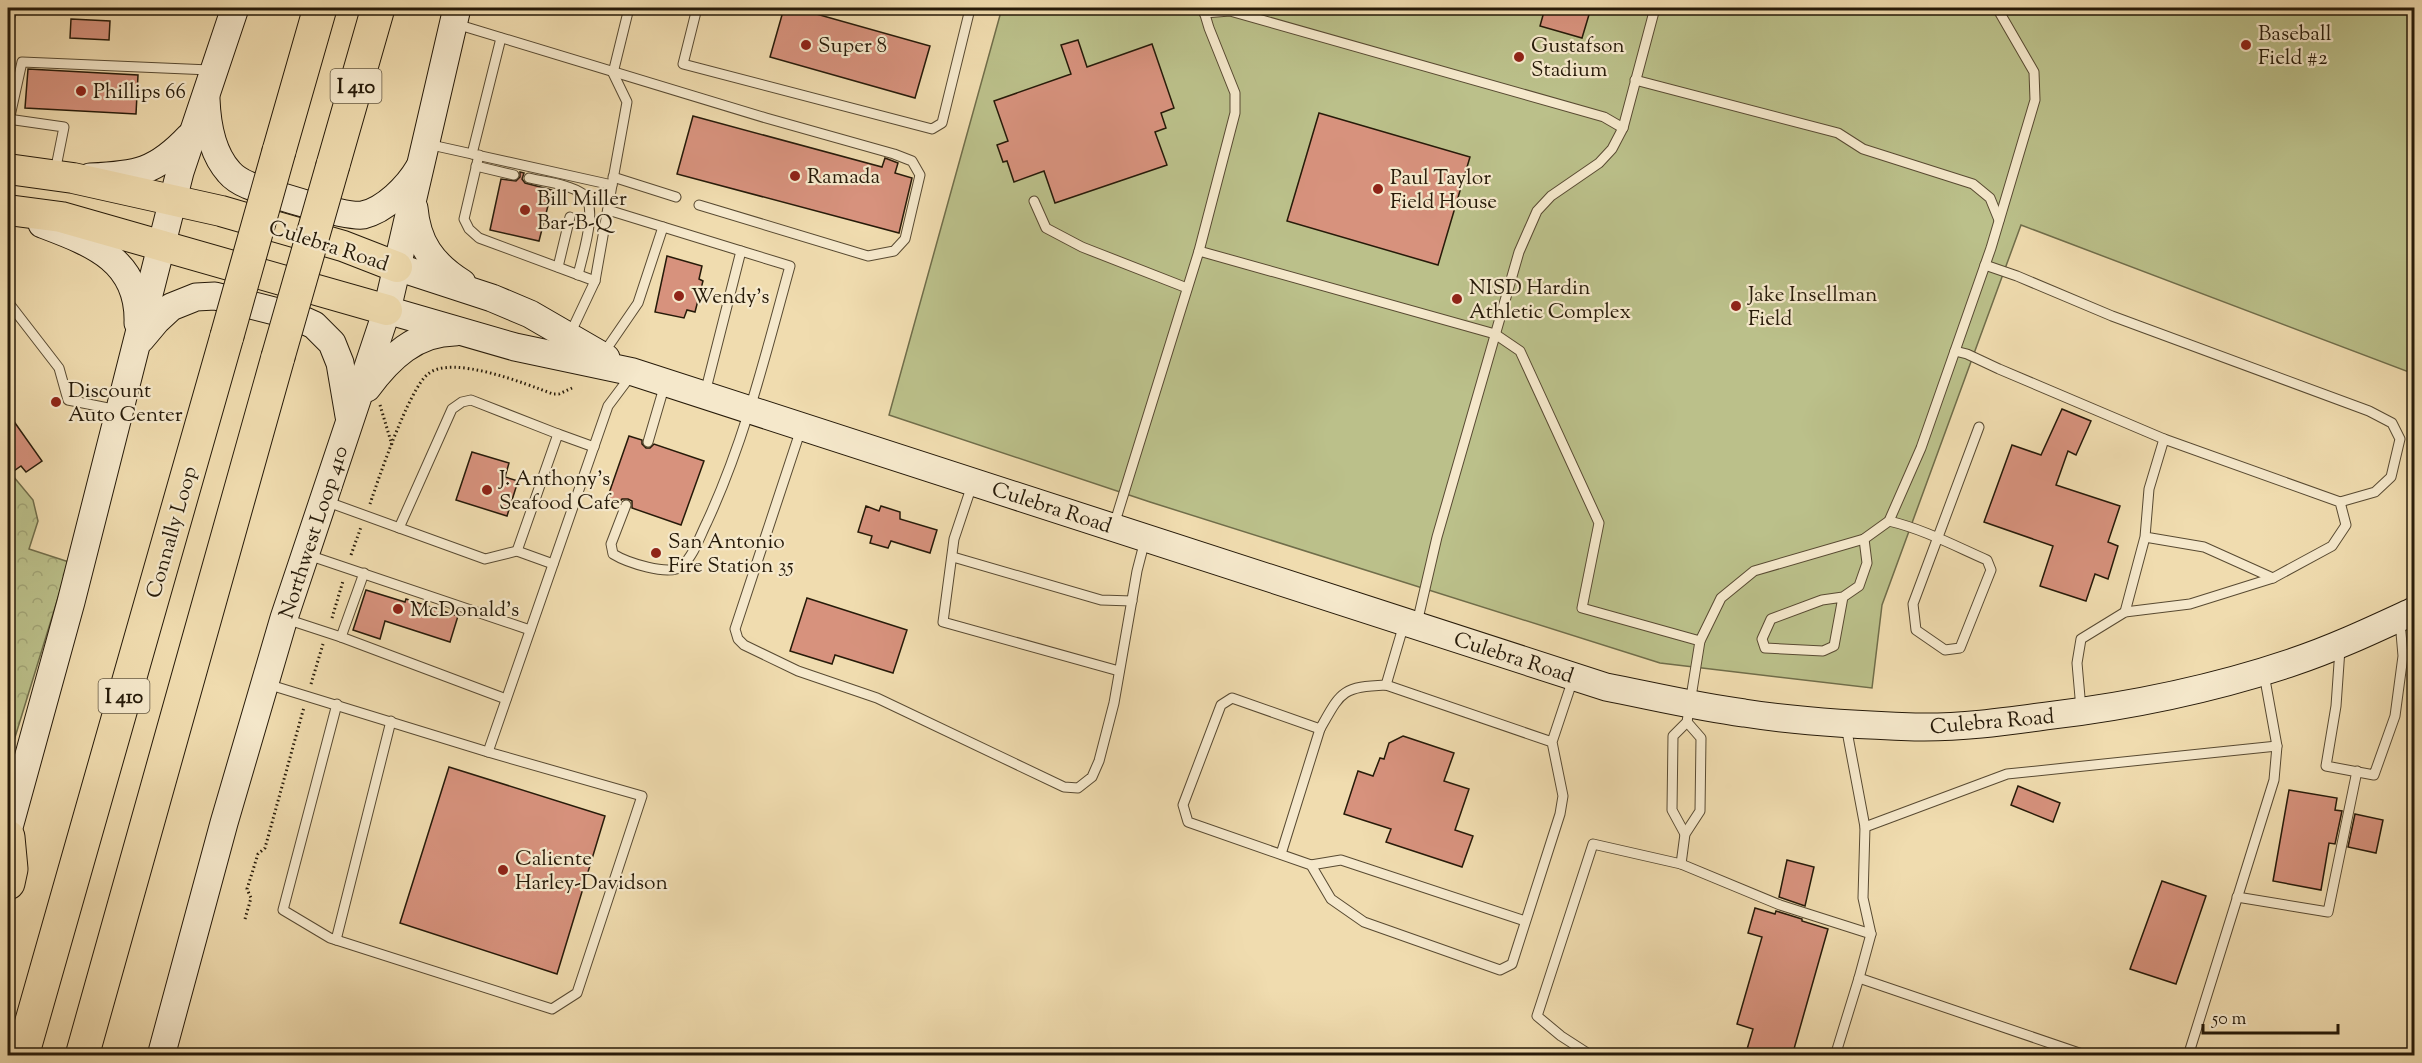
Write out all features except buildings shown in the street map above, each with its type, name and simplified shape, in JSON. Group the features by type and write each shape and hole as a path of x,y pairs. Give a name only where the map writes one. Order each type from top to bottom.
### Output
{"highway":[{"name":"Connally Loop","path":"22,1056 320,8"},
{"name":"I 410","path":"82,1056 378,8"},
{"path":"8,837 11,869 8,883"}],"main road":[{"path":"8,831 74,592 190,136 234,8"},
{"name":"Northwest Loop 410","path":"160,1056 264,683 387,310 455,16"},
{"path":"210,81 209,127 217,153 230,172 247,185 356,216 385,205 420,168"},
{"path":"64,176 119,176 143,171 170,156 190,136"},
{"path":"420,168 416,222 422,243 430,257 448,274 492,298"},
{"name":"Culebra Road","path":"8,169 64,176 173,200 221,211 332,243 492,298 530,314 633,372"},
{"path":"8,211 81,238 105,251 117,263 128,279 136,300 139,316 136,348"},
{"name":"Culebra Road","path":"8,211 61,217 515,347 633,372 1688,712 1744,713 1846,724 1918,727 1991,724 2082,712 2224,683 2340,644 2407,615"},
{"path":"136,348 163,314 179,302 196,297 215,296 294,316 314,325 332,343 340,363 350,420"},
{"path":"350,420 367,387 396,354 429,336 446,332 464,332"}],"lane":[{"path":"8,22 13,8"},
{"path":"568,336 595,281 627,102 613,73 629,8"},
{"path":"697,8 683,64 932,129 942,123 968,8"},
{"path":"1386,685 1411,624 1519,252 1537,211 1551,196 1599,163 1612,149 1623,128 1655,8"},
{"path":"1685,834 1672,810 1673,736 1688,712 1700,641 1720,598 1754,571 1864,539 1889,522 1922,448 1985,265 2035,100 2034,72 1997,8"},
{"path":"1113,527 1199,251 1235,113 1235,93 1204,10 1230,10 1604,117 1623,128"},
{"path":"455,16 501,38 613,73 894,154 912,161 920,175 905,239 894,250 868,256 699,205"},
{"path":"501,38 475,154 476,166 464,219 469,229 479,238 595,281"},
{"path":"64,176 64,127 8,122 22,62 210,81"},
{"path":"1635,80 1838,133 1863,149 1972,184 1990,198 1999,220"},
{"path":"420,168 475,154 613,181 676,197"},
{"path":"476,166 514,175"},
{"path":"529,178 574,190 583,194 590,202 591,216 578,274"},
{"path":"1034,201 1046,228 1082,247 1187,288"},
{"path":"608,210 790,266 751,410 728,477 694,549 681,567 666,571 622,560 613,554 611,544 626,505"},
{"path":"558,267 570,217"},
{"path":"602,356 638,303 663,227"},
{"path":"704,395 741,250"},
{"path":"1199,251 1495,334 1520,351 1599,522 1582,608 1700,641"},
{"path":"1955,351 1967,354 2164,439 2340,502 2375,492 2391,477 2400,439 2392,423 2369,411 2112,316 1985,265"},
{"path":"8,302 58,368 68,400 119,410"},
{"path":"488,752 608,406 633,372"},
{"path":"648,442 665,382"},
{"path":"399,528 452,409 462,402 471,400 594,447"},
{"path":"802,427 735,629 738,639 744,645 798,671 878,698 1064,787 1078,788 1092,777 1099,761 1146,538"},
{"path":"1889,522 1904,525 1937,539 1987,560 1991,570 1960,648 1945,650 1916,630 1913,604 1937,539 1979,427"},
{"path":"518,551 558,434"},
{"path":"2125,612 2145,537 2149,489 2164,439"},
{"path":"973,482 954,539 943,622 1119,672"},
{"path":"323,500 484,559 518,551 554,564"},
{"path":"2082,712 2077,663 2081,639 2125,612 2190,604 2273,578 2332,546 2346,525 2340,502"},
{"path":"2145,537 2204,547 2273,578"},
{"path":"1843,597 1834,646 1824,651 1765,648 1762,639 1771,619 1822,600 1843,597 1859,586 1865,575 1867,563 1864,539"},
{"path":"305,554 530,630"},
{"path":"952,557 1101,600 1132,601"},
{"path":"341,637 364,573"},
{"path":"2340,644 2335,709 2326,766 2374,775 2395,716 2407,615"},
{"path":"284,618 506,699"},
{"path":"2188,1056 2274,780 2277,746 2263,671"},
{"path":"1311,865 1331,899 1364,922 1500,969 1512,964 1560,814 1563,796 1552,742 1574,676"},
{"path":"264,683 337,704 488,752 642,796 577,993 552,1009 336,940 283,910 337,704"},
{"path":"1281,854 1320,729 1335,702 1347,691 1357,687 1386,685 1552,742"},
{"path":"1320,729 1232,698 1221,705 1183,805 1188,822 1311,865 1341,860 1525,921"},
{"path":"1681,864 1685,834 1700,811 1701,738 1688,712"},
{"path":"336,940 392,721"},
{"path":"1835,1056 1871,934 1863,898 1865,827 1846,724"},
{"path":"1865,827 2007,774 2277,746"},
{"path":"2237,897 2328,912 2357,771"},
{"path":"1592,1056 1561,1036 1537,1016 1593,844 1681,864 1780,905 1871,934"},
{"path":"1859,978 2088,1056"}],"path":[{"path":"379,400 392,446"}],"green space":[{"name":"NISD Hardin Athletic Complex","path":"1002,8 2414,8 2414,374 2021,225 1882,605 1872,688 1660,663 1150,502 889,415"},
{"path":"8,470 33,500 38,521 29,549 69,562 8,760"}],"place":[{"name":"Super 8","path":"806,45"},
{"name":"Baseball Field #2","path":"2246,45"},
{"name":"Gustafson Stadium","path":"1519,57"},
{"name":"Phillips 66","path":"81,91"},
{"name":"Ramada","path":"795,176"},
{"name":"Paul Taylor Field House","path":"1378,189"},
{"name":"Bill Miller Bar-B-Q","path":"525,210"},
{"name":"Wendy's","path":"679,296"},
{"name":"NISD Hardin Athletic Complex","path":"1457,299"},
{"name":"Jake Insellman Field","path":"1736,306"},
{"name":"Discount Auto Center","path":"56,402"},
{"name":"J. Anthony's Seafood Cafe","path":"487,490"},
{"name":"San Antonio Fire Station 35","path":"656,553"},
{"name":"McDonald's","path":"398,609"},
{"name":"Caliente Harley-Davidson","path":"503,870"}]}
